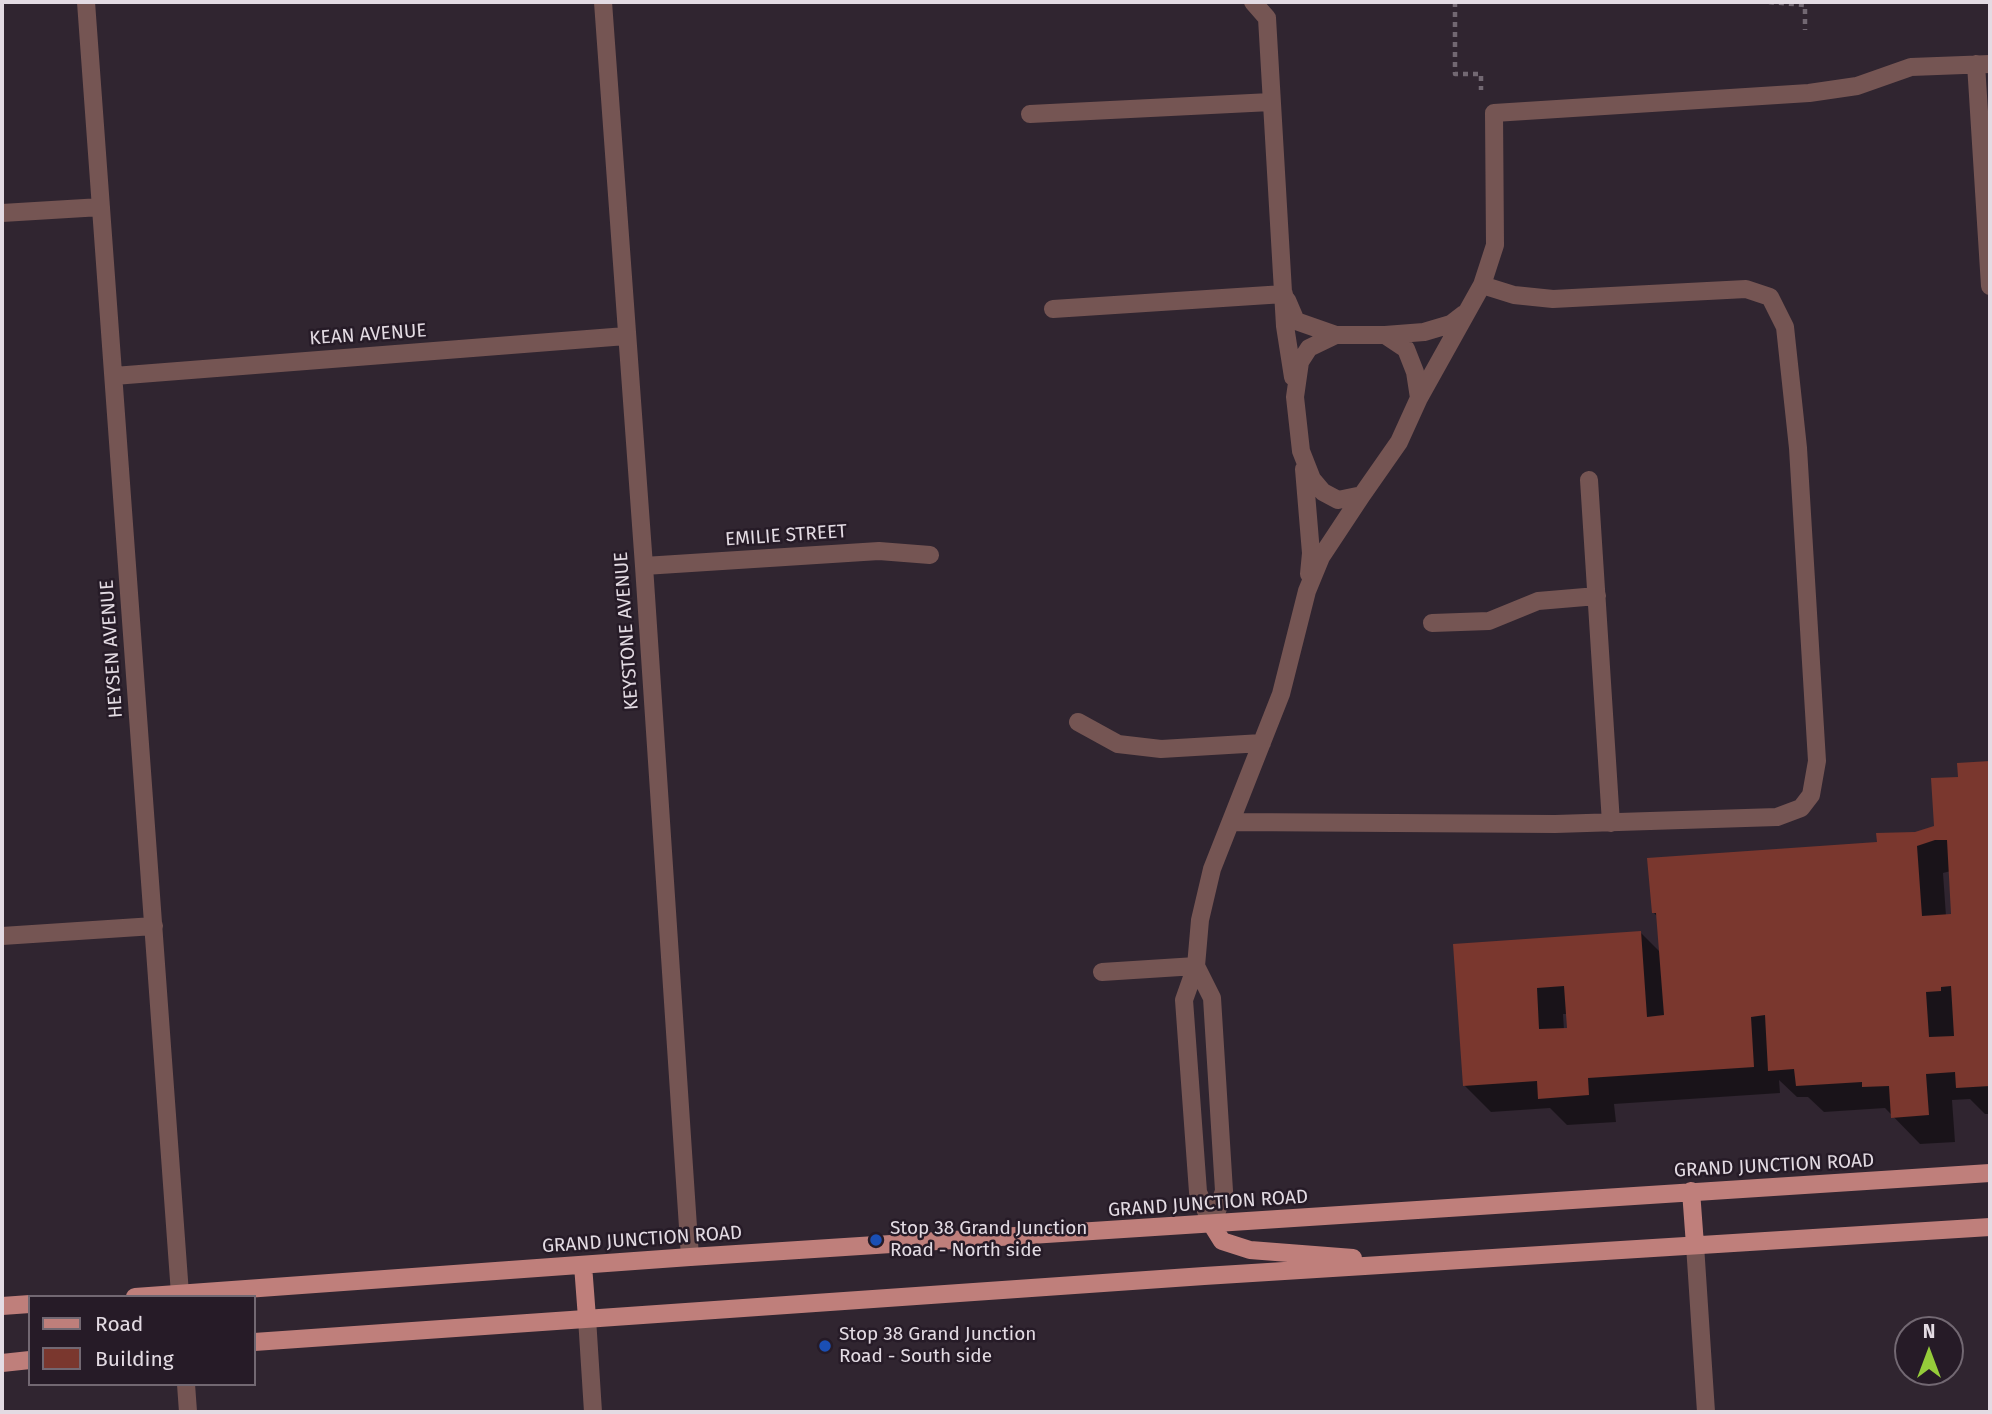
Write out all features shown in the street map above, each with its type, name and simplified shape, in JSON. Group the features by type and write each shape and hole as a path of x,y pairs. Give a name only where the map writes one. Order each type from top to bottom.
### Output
{"main road":[{"name":"GRAND JUNCTION ROAD","path":"180,1295 690,1257 1990,1174"},
{"path":"1691,1191 1695,1245"},
{"path":"1212,1225 1222,1241 1250,1250 1423,1263"},
{"path":"256,1342 1990,1227"},
{"path":"583,1265 587,1318"},
{"path":"2,1306 28,1304"},
{"path":"2,1363 28,1360"}],"street":[{"name":"HEYSEN AVENUE","path":"86,2 180,1295"},
{"name":"KEYSTONE AVENUE","path":"603,2 690,1257"},
{"path":"1212,1225 1198,1192 1184,1000 1196,966 1199,920 1212,869 1281,694 1307,591 1311,553 1285,326 1267,18 1253,2"},
{"path":"1307,591 1321,557 1399,443 1419,398 1482,285 1495,245 1494,113 1809,93 1857,86 1911,67 1983,64 1990,286"},
{"path":"1030,114 1271,102"},
{"path":"2,213 101,206"},
{"path":"1232,822 1611,823 1777,817 1801,808 1811,795 1817,761 1798,447 1785,327 1770,297 1746,289 1553,299 1514,295 1482,285"},
{"path":"1053,309 1284,294"},
{"path":"1284,294 1296,321 1336,335 1424,332 1451,324 1467,312"},
{"path":"1295,397 1300,362 1309,348 1336,335"},
{"path":"1385,335 1406,349 1415,372 1419,398"},
{"name":"KEAN AVENUE","path":"114,376 626,336"},
{"path":"1301,452 1312,479 1323,492 1338,500 1362,495"},
{"path":"1590,480 1611,823"},
{"name":"EMILIE STREET","path":"644,566 879,551 930,555"},
{"path":"1432,623 1489,621 1538,601 1597,596"},
{"path":"1078,722 1118,744 1140,747 1161,749 1262,743"},
{"path":"2,936 154,926"},
{"path":"1102,972 1196,966"},
{"path":"1196,966 1212,998 1224,1191 1212,1225"},
{"path":"1695,1245 1706,1412"},
{"path":"587,1318 593,1412"},
{"path":"186,1386 188,1412"}],"path":[{"path":"1455,2 1455,74 1481,74 1482,95 1494,113"},
{"path":"1769,2 1805,5 1805,30"}],"building":[{"path":"1990,761 1990,1086 1956,1088 1955,1072 1926,1074 1929,1115 1891,1118 1889,1086 1862,1087 1862,1082 1796,1086 1794,1069 1768,1071 1765,1015 1751,1017 1754,1067 1588,1078 1589,1095 1538,1099 1537,1081 1463,1086 1453,944 1641,931 1647,1017 1664,1015 1656,913 1652,913 1647,858 1877,842 1876,833 1915,832 1934,826 1931,778 1958,777 1957,763","holes":["1935,840 1947,840 1951,914 1922,916 1917,846","1564,986 1567,1028 1539,1029 1537,988","1951,986 1954,1036 1929,1037 1926,992 1941,991 1941,987"]}],"place":[{"name":"Stop 38 Grand Junction Road - North side","path":"876,1240"},
{"name":"Stop 38 Grand Junction Road - South side","path":"825,1346"}]}
